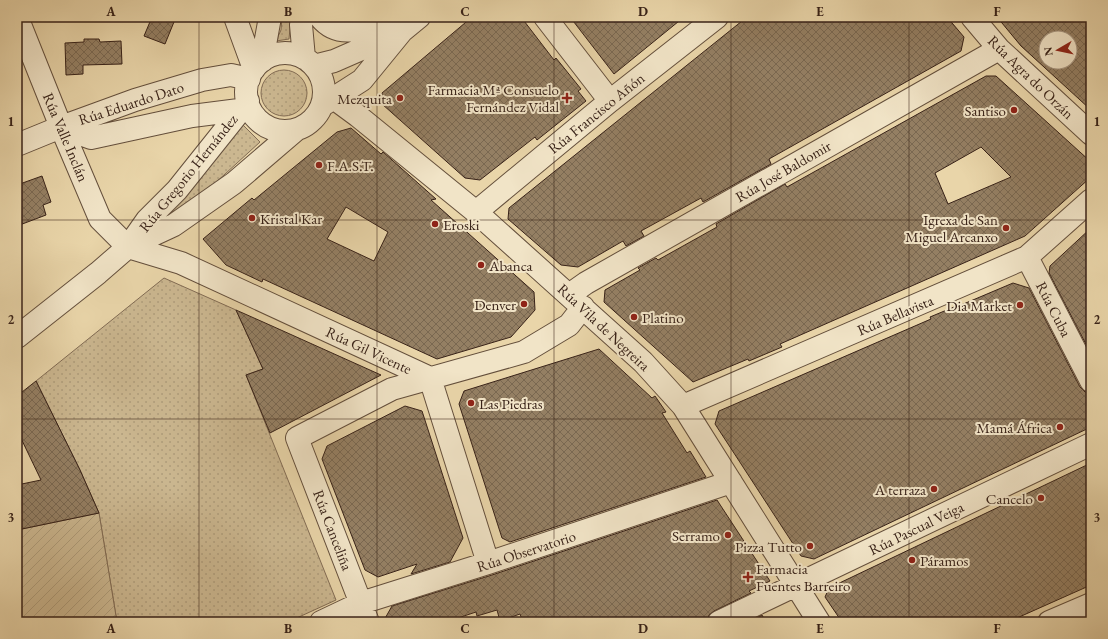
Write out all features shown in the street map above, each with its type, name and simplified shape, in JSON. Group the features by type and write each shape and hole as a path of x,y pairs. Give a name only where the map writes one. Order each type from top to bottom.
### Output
{"street":[{"path":"235,17 255,69"},
{"path":"243,105 246,90 255,69 270,17"},
{"path":"302,17 301,24 309,62"},
{"path":"320,17 332,28 343,31 356,31 372,26 396,24 419,17"},
{"path":"545,17 610,100"},
{"name":"Rúa Francisco Añón","path":"476,212 610,100 717,17"},
{"name":"Rúa Agra do Orzán","path":"972,17 999,49 1091,134"},
{"name":"Rúa Valle Inclán","path":"17,18 100,219 128,246"},
{"path":"309,62 334,61 396,24"},
{"path":"358,116 357,102 362,80 396,24"},
{"name":"Rúa José Baldomir","path":"297,438 392,389 524,352 569,325 576,301 586,283 999,49"},
{"path":"255,69 272,56 283,53 293,54 309,62 320,74 326,98"},
{"name":"Rúa Eduardo Dato","path":"17,144 135,100 202,80 255,69"},
{"path":"243,105 260,122 272,128 282,131 296,130 307,125 316,116 326,98 362,80"},
{"name":"Rúa Vila de Negreira","path":"326,98 358,116 476,212 643,362 683,406 819,622"},
{"path":"61,127 91,138 243,105"},
{"name":"Rúa Gregorio Hernández","path":"17,337 98,273 128,246 147,220 177,190 243,105"},
{"name":"Rúa Gregorio Hernández","path":"128,246 174,225 228,187 296,130"},
{"name":"Rúa Bellavista","path":"683,406 1027,257 1091,200"},
{"name":"Rúa Gil Vicente","path":"128,246 181,263 430,378 488,564"},
{"name":"Rúa Cuba","path":"1027,257 1091,381"},
{"name":"Rúa Canceliña","path":"297,438 365,613"},
{"name":"Rúa Pascual Veiga","path":"720,622 1091,444"},
{"name":"Rúa Observatorio","path":"321,622 365,613 488,564 731,482"},
{"path":"1050,622 1091,604"}],"shaded area":[{"path":"282,17 291,17 289,39 276,41 281,30"},
{"path":"284,70 297,74 303,80 307,93 303,106 297,112 284,116 271,112 265,106 261,93 265,80 271,74"},
{"path":"241,123 260,142 213,185 158,226"},
{"path":"164,278 236,310 263,369 246,375 336,600 288,622 272,622 271,618 259,622 117,622 99,513 80,470 36,381"},
{"path":"99,513 117,622 17,622 17,530"}],"building":[{"path":"152,17 176,17 165,44 144,36"},
{"path":"472,17 521,17 554,60 556,58 581,89 578,91 586,101 537,140 535,137 480,180 465,178 382,104 382,93"},
{"path":"570,17 684,17 614,74"},
{"path":"747,17 947,17 964,37 961,51 769,159 771,164 703,202 701,198 641,231 644,236 626,246 623,241 578,267 561,265 508,219 509,208"},
{"path":"997,17 1091,17 1091,110 1047,70 1078,70 1078,30 1038,30 1038,62 1021,46"},
{"path":"84,39 99,39 100,42 121,41 122,64 83,65 83,74 66,75 65,43 84,42"},
{"path":"986,76 996,76 1091,162 1091,177 1025,236 780,344 782,347 749,361 748,359 693,382 604,302 605,290 640,270 638,268 656,258 658,260 717,227 716,224 785,184 787,187","holes":["981,147 1011,177 948,204 935,173"]},
{"path":"351,128 381,154 383,152 436,199 431,200 534,292 535,310 511,337 437,359 263,279 262,282 226,265 203,239 252,198 254,200 337,132","holes":["346,207 388,232 374,261 327,239"]},
{"path":"42,176 51,202 43,205 46,215 17,226 17,185"},
{"path":"1091,228 1091,354 1049,273 1050,266"},
{"path":"1013,283 1029,288 1080,387 1085,392 1091,393 1091,427 814,559 801,556 715,424 719,411 931,319 930,317"},
{"path":"236,310 381,375 270,433 246,375 263,369"},
{"path":"599,349 652,398 655,396 666,412 662,413 687,453 690,451 706,477 510,542 502,538 459,404 464,391"},
{"path":"36,381 80,470 99,513 17,530 17,485 41,480 17,430 17,396"},
{"path":"405,406 422,411 463,538 450,562 411,574 417,564 378,577 365,570 322,459 327,446"},
{"path":"1091,463 1091,585 1008,622 842,622 825,597 829,588"},
{"path":"717,500 770,581 749,591 751,593 714,611 709,615 707,622 523,622 520,614 500,621 497,610 477,616 476,612 446,622 383,622 392,606 492,575"},
{"path":"762,615 766,622 748,622"}],"place":[{"name":"Mezquita","path":"400,98"},
{"name":"Farmacia Mª Consuelo Fernández Vidal","path":"567,98"},
{"name":"Santiso","path":"1014,110"},
{"name":"F.A.S.T.","path":"319,165"},
{"name":"Kristal Kar","path":"252,218"},
{"name":"Eroski","path":"435,224"},
{"name":"Igrexa de San Miguel Arcanxo","path":"1006,228"},
{"name":"Abanca","path":"481,265"},
{"name":"Denver","path":"524,304"},
{"name":"Dia Market","path":"1020,305"},
{"name":"Platino","path":"634,317"},
{"name":"Las Piedras","path":"471,403"},
{"name":"Mamá África","path":"1060,427"},
{"name":"A terraza","path":"934,489"},
{"name":"Cancelo","path":"1041,498"},
{"name":"Serramo","path":"728,535"},
{"name":"Pizza Tutto","path":"810,546"},
{"name":"Páramos","path":"912,560"},
{"name":"Farmacia Fuentes Barreiro","path":"748,577"}]}
